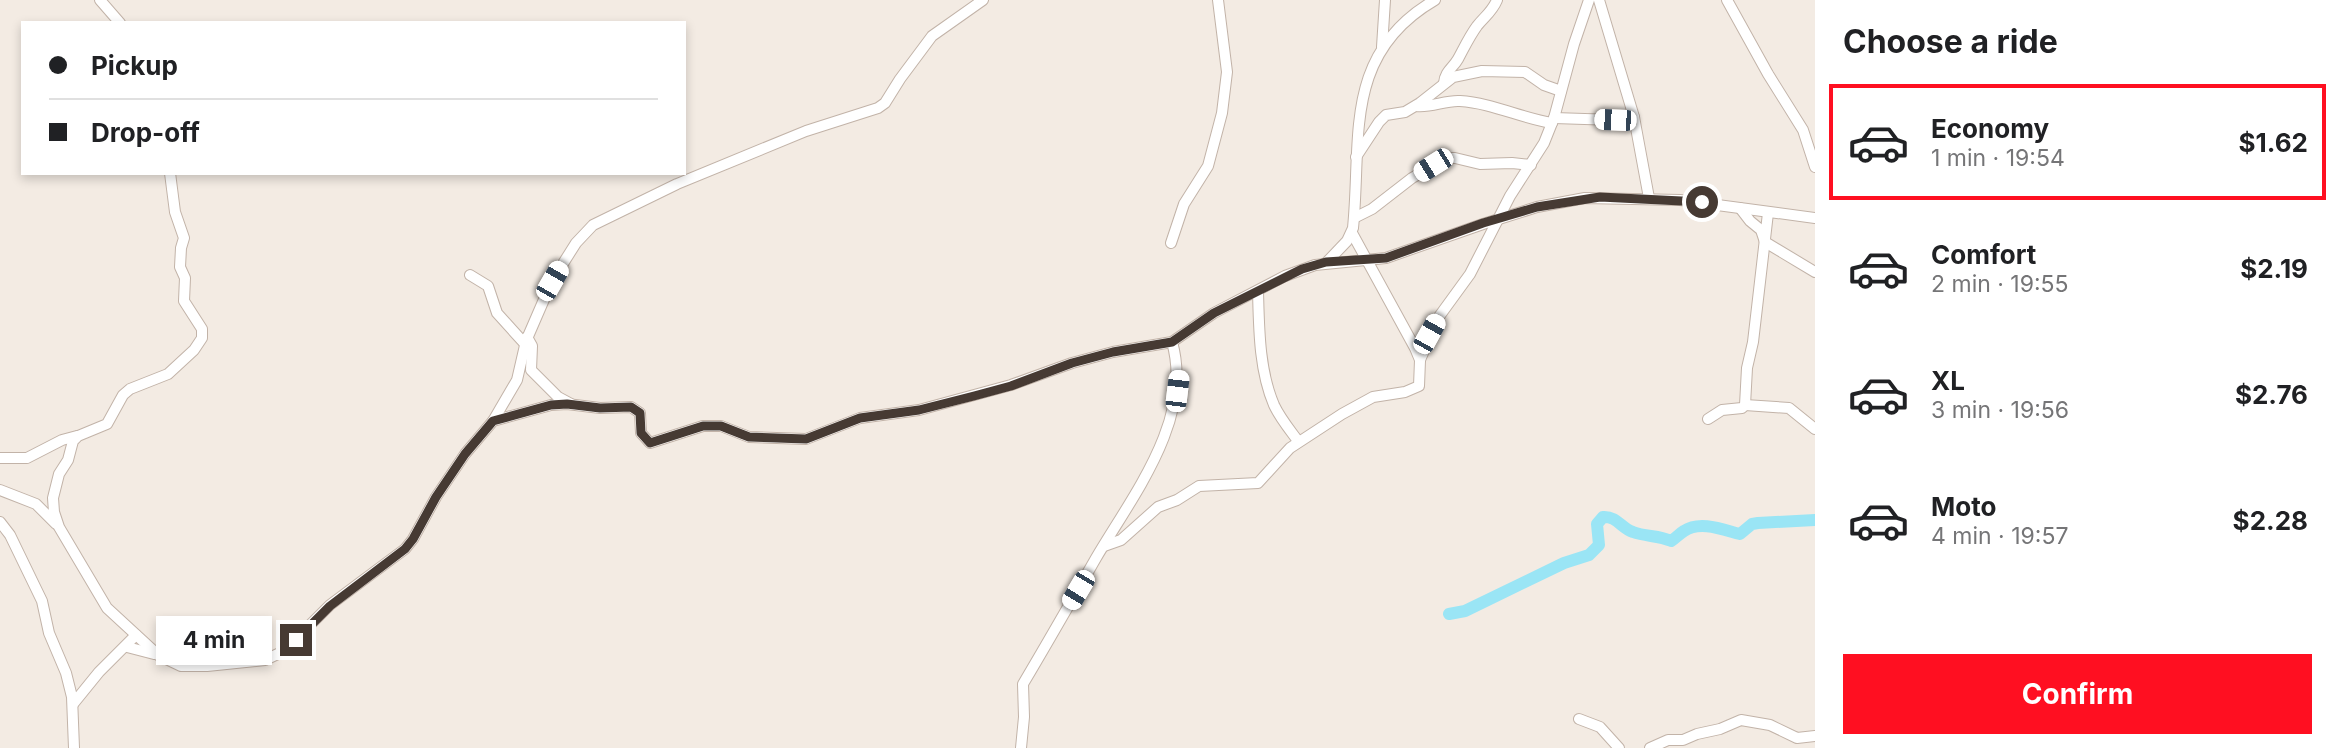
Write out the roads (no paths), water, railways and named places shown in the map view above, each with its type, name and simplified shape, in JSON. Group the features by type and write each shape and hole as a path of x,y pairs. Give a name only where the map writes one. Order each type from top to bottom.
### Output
{"street":[{"path":"100,0 118,21"},
{"path":"127,647 158,655 181,666 265,660 284,651 330,606 405,549 413,539 436,497 465,454 493,421 517,380 534,318 561,264 593,225 677,184 807,131 878,108 889,97 932,36 983,0"},
{"path":"1171,243 1184,204 1208,166 1222,113 1226,65 1218,0"},
{"path":"1326,262 1352,233 1355,158 1366,86 1382,47 1385,0"},
{"path":"1382,47 1408,19 1435,0"},
{"path":"1444,83 1462,46 1481,21 1491,13 1497,0"},
{"path":"1104,545 1121,540 1158,507 1177,500 1199,486 1258,483 1298,441 1373,397 1417,388 1420,383 1420,360 1438,318 1470,274 1553,120 1589,0"},
{"path":"1599,0 1634,117 1649,198"},
{"path":"1727,0 1763,66 1804,130 1815,167"},
{"path":"1355,158 1386,115 1415,106 1453,77 1465,73 1515,71 1530,74 1544,85 1561,91"},
{"path":"1415,106 1450,101 1476,103 1522,117 1553,120 1615,120 1634,117"},
{"path":"1354,218 1372,209 1412,178 1447,158 1480,164 1531,165"},
{"path":"0,457 27,458 62,440 107,424 123,395 130,389 168,374 194,350 202,338 202,329 184,301 185,278 180,267 184,238 175,212 170,175"},
{"path":"493,421 551,405 571,404 635,409 642,417 641,433 650,443 703,426 721,426 749,437 806,439 860,418 919,410 1011,386 1072,363 1113,352 1172,342 1214,313 1302,269 1326,262 1368,261 1400,254 1537,207 1585,198 1649,198 1815,219"},
{"path":"1740,208 1761,230 1765,242 1815,272"},
{"path":"1745,405 1747,368 1753,342 1768,213"},
{"path":"1352,233 1420,360"},
{"path":"470,275 488,286 497,313 532,346 531,370 558,397 571,404"},
{"path":"1258,291 1262,357 1269,388 1274,405 1298,441"},
{"path":"1021,748 1023,684 1143,482 1161,443 1179,377 1172,342"},
{"path":"1708,419 1721,410 1742,408 1745,405 1789,408 1815,429"},
{"path":"78,436 59,474 53,498 59,527 107,608 158,655"},
{"path":"0,490 36,504 59,527"},
{"path":"0,522 10,535 42,601 49,633 66,673 73,704 74,748"},
{"path":"73,704 99,672 127,647 136,635"},
{"path":"1579,719 1600,727 1619,748"},
{"path":"1650,748 1668,740 1683,740 1720,729 1741,720 1770,725 1797,738 1815,736"}],"waterway":[{"path":"1449,614 1465,611 1564,563 1589,555 1599,545 1597,524 1603,517 1612,518 1633,532 1671,541 1684,531 1697,526 1740,534 1752,524 1815,520"}]}
